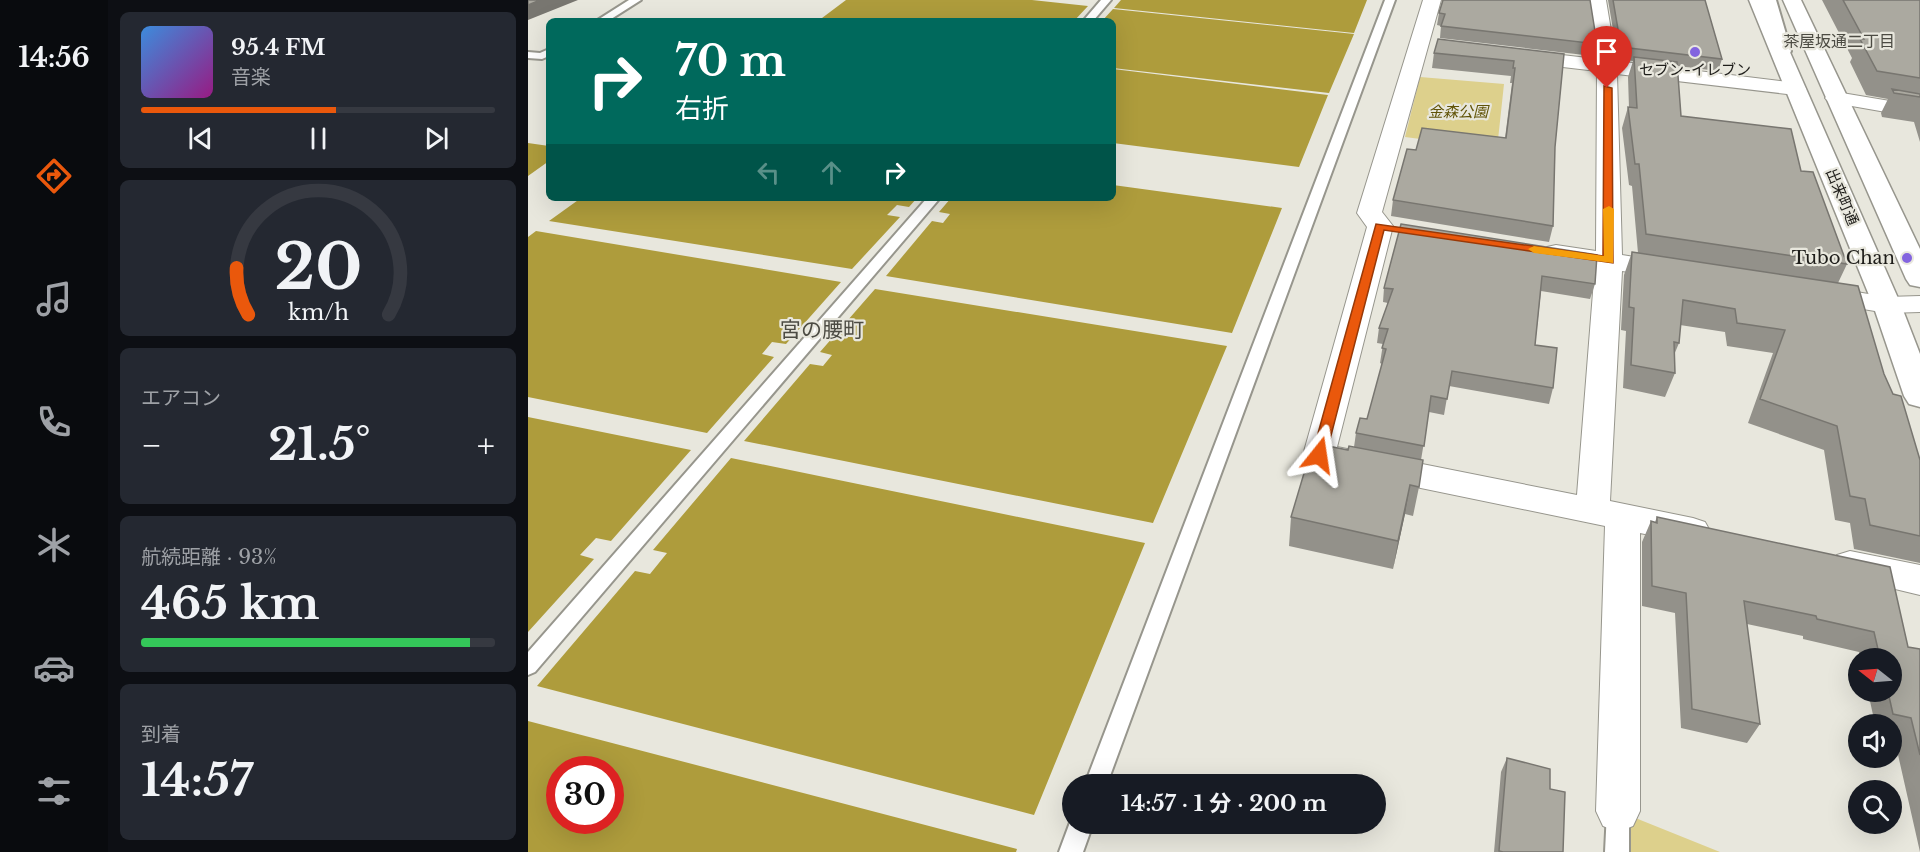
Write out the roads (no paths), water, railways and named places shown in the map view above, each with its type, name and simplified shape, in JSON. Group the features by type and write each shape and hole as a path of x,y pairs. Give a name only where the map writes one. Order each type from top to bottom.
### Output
{"main road":[{"name":"出来町通","path":"1758,0 1887,305 1920,396"},
{"name":"出来町通","path":"1791,0 1920,279"}],"street":[{"path":"1432,0 1431,45 1369,213 1391,228 1319,455 1714,535"},
{"path":"1597,0 1607,66 1608,512 1618,811"},
{"path":"1501,53 1797,90"},
{"path":"1836,98 1920,112"},
{"path":"1529,249 1690,274"},
{"path":"1794,290 1887,305 1920,304"},
{"path":"1829,560 1920,580"}],"lane":[{"path":"606,18 636,0"},
{"path":"1091,18 1106,0"},
{"path":"1100,774 1390,0"},
{"path":"1771,0 1797,90"},
{"path":"528,55 545,54"},
{"path":"528,64 545,54"},
{"path":"528,666 931,201"},
{"path":"1617,852 1618,811"},
{"path":"1071,852 1077,834"}],"place":[{"name":"セブン-イレブン","path":"1695,52"},
{"name":"Tubo Chan","path":"1907,258"}],"district":[{"name":"茶屋坂通二丁目","path":"1839,41"},
{"name":"宮の腰町","path":"822,330"}],"park label":[{"name":"金森公園","path":"1458,112"}]}
